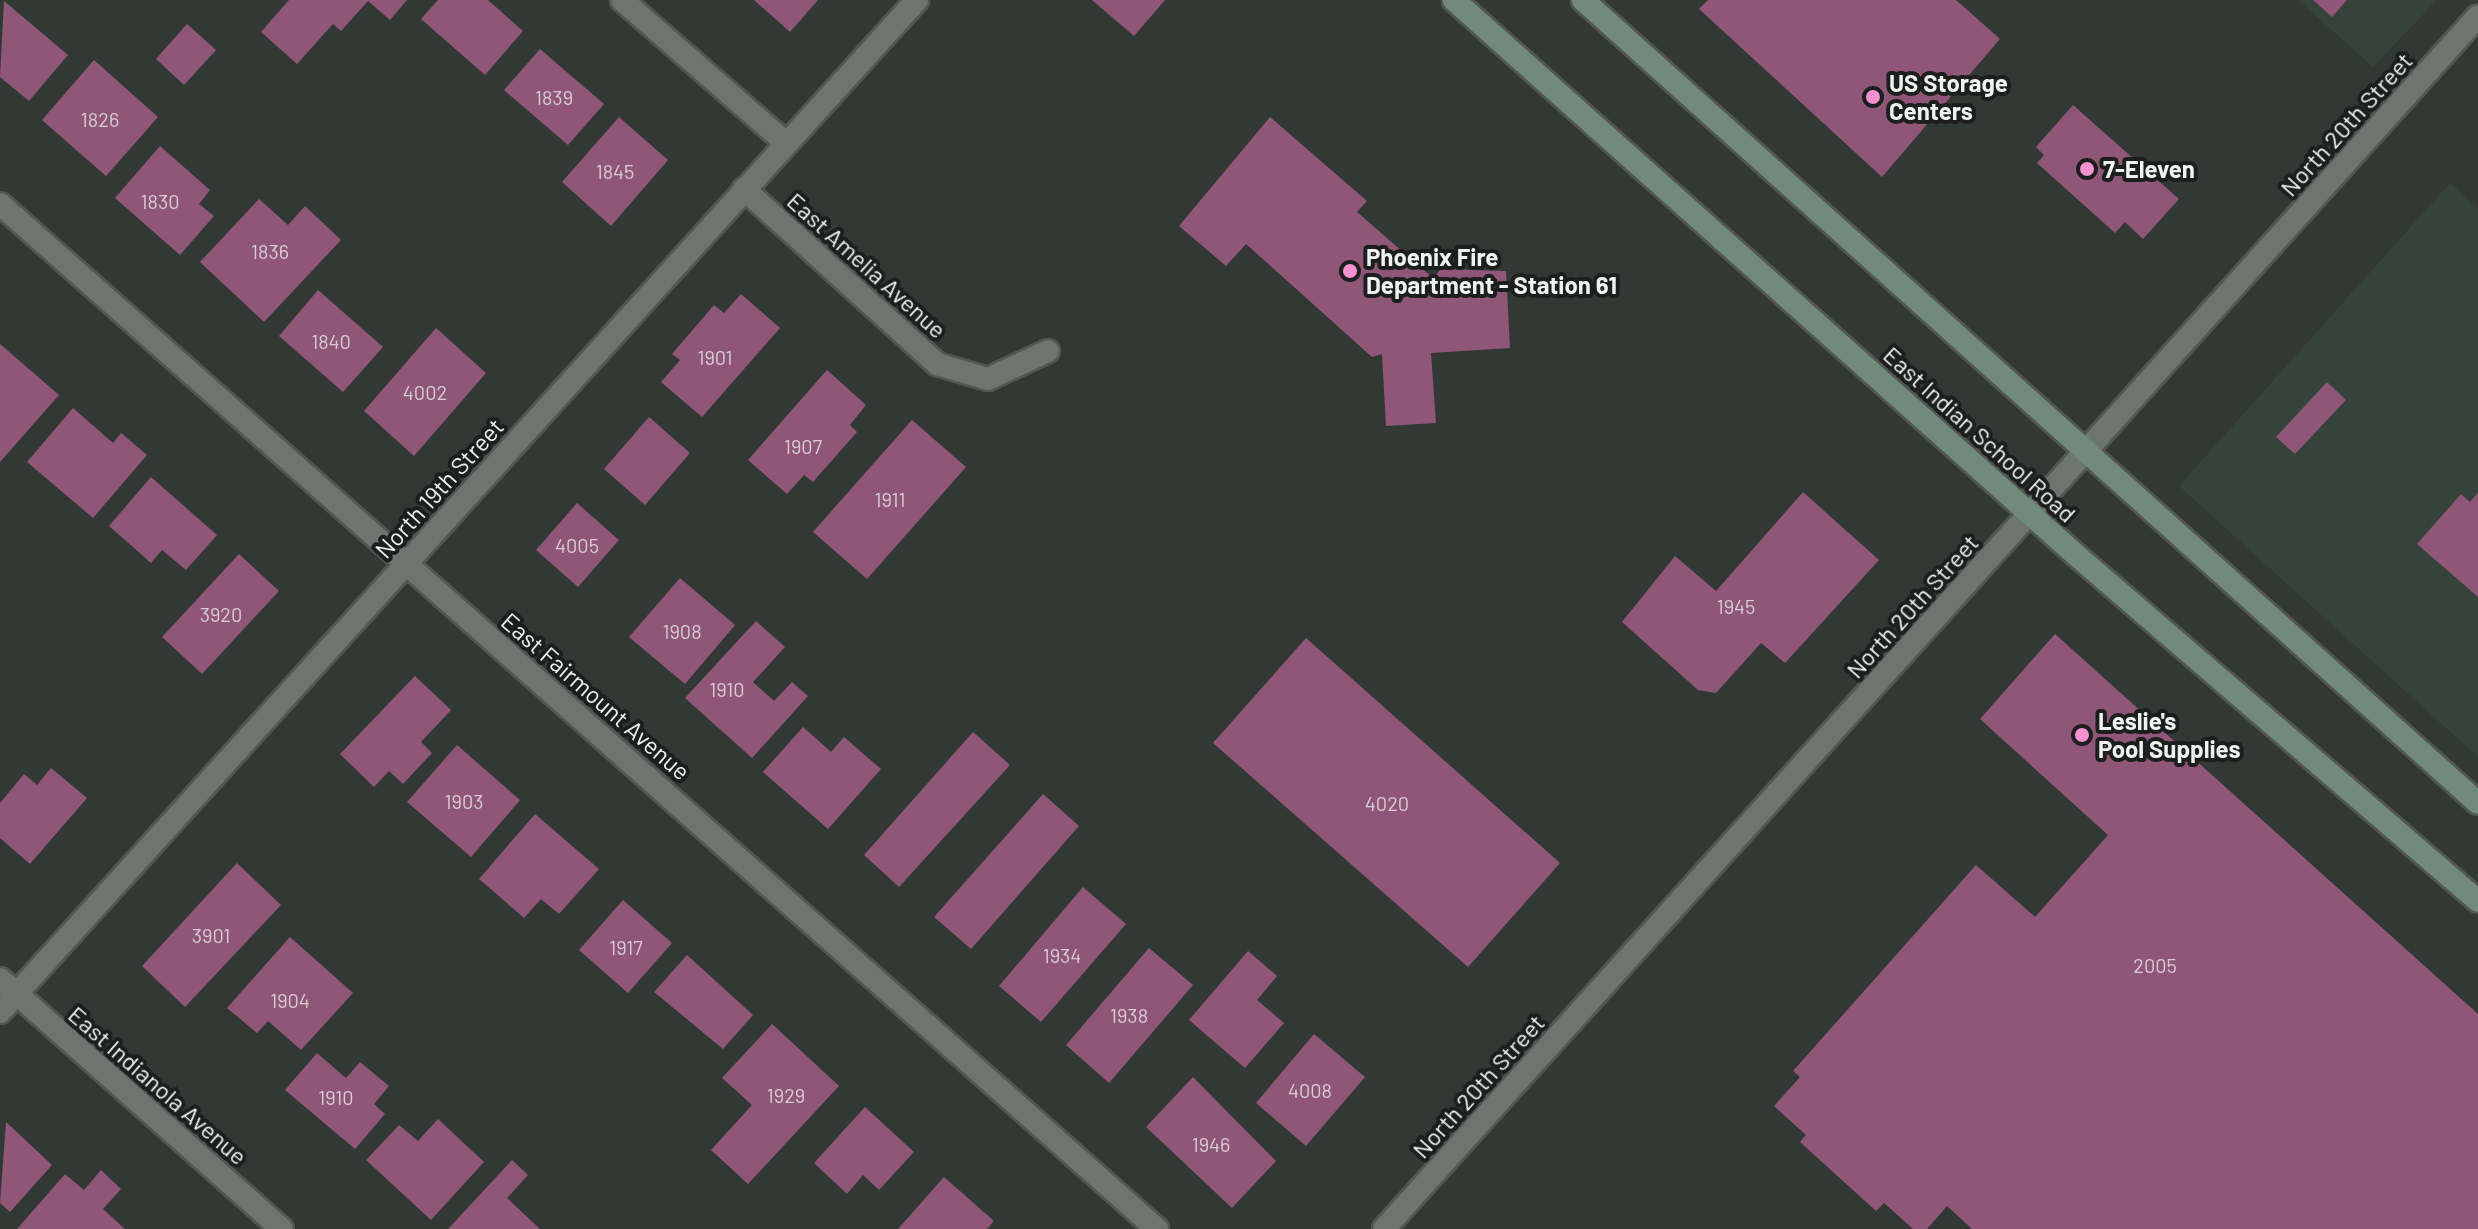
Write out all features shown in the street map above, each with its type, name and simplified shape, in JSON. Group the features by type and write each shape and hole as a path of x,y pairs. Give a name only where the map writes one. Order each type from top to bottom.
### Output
{"main road":[{"name":"East Indian School Road","path":"1454,0 2029,513 2478,901"},
{"path":"1583,0 2478,803"}],"street":[{"path":"622,0 785,142"},
{"name":"North 19th Street","path":"0,1012 8,986 405,564 917,0"},
{"name":"North 20th Street","path":"1384,1229 2478,16"},
{"name":"East Amelia Avenue","path":"744,189 937,364 988,379 1048,351"},
{"name":"East Fairmount Avenue","path":"0,204 1157,1229"},
{"name":"East Indianola Avenue","path":"8,986 282,1229"}],"shaded area":[{"path":"2298,0 2437,0 2373,67"},
{"path":"2450,183 2478,209 2478,757 2179,486"}],"building":[{"path":"289,0 407,0 390,20 368,1 341,31 333,24 297,64 261,32"},
{"path":"438,0 488,0 523,31 485,75 421,19"},
{"path":"754,0 818,0 790,32"},
{"path":"1092,0 1165,0 1134,36"},
{"name":"US Storage Centers","path":"1708,0 1956,0 2000,39 1882,177 1699,9"},
{"path":"2313,0 2347,0 2332,17"},
{"path":"4,1 68,55 29,101 0,77"},
{"path":"187,24 216,50 184,85 156,59"},
{"path":"540,49 604,104 568,145 504,90"},
{"path":"94,60 158,117 106,176 42,120"},
{"path":"2073,105 2179,199 2143,239 2125,222 2115,233 2037,163 2044,155 2036,147"},
{"path":"619,117 668,160 611,226 562,182"},
{"name":"Phoenix Fire Department - Station 61","path":"1270,117 1367,201 1357,212 1433,278 1441,269 1506,271 1510,348 1431,353 1436,423 1386,426 1382,354 1372,357 1246,244 1226,266 1179,226"},
{"path":"160,146 210,190 199,204 214,216 180,255 115,198"},
{"path":"259,199 288,225 305,206 341,240 264,322 200,262"},
{"path":"318,290 383,347 343,392 279,336"},
{"path":"741,294 780,328 702,417 661,382 680,360 672,354 714,305 724,313"},
{"path":"436,328 486,373 414,456 364,411"},
{"path":"0,344 59,395 0,462"},
{"path":"827,370 866,405 850,425 857,432 813,482 804,475 787,494 748,460"},
{"path":"2327,382 2346,400 2295,454 2276,437"},
{"path":"73,408 113,443 121,433 147,455 93,518 27,462"},
{"path":"649,417 690,453 645,505 604,469"},
{"path":"912,420 966,467 867,579 813,532"},
{"path":"151,477 217,535 186,570 162,550 151,563 109,526"},
{"path":"1803,492 1879,560 1785,663 1761,643 1716,693 1698,690 1622,622 1675,556 1716,591"},
{"path":"2478,493 2478,597 2417,544 2461,494 2470,502"},
{"path":"577,503 619,540 578,587 536,550"},
{"path":"239,554 279,591 202,674 162,637"},
{"path":"680,578 735,625 685,684 629,637"},
{"path":"756,621 785,647 753,682 774,701 792,682 808,696 752,758 685,698"},
{"path":"2055,634 2478,1014 2478,1229 1972,1229 1947,1206 1927,1229 1913,1229 1884,1203 1876,1211 1800,1142 1806,1135 1774,1106 1800,1077 1793,1071 1976,865 2035,917 2108,835 1980,719"},
{"path":"1306,638 1560,863 1468,967 1213,743"},
{"path":"415,676 451,710 421,742 432,753 403,784 389,771 374,787 340,754"},
{"path":"803,727 831,752 844,737 881,769 828,829 763,772"},
{"path":"973,732 1010,765 899,887 864,855"},
{"path":"457,745 520,800 471,857 407,802"},
{"path":"51,768 87,798 30,864 0,838 0,803 24,774 37,785"},
{"path":"1043,794 1079,826 971,949 934,917"},
{"path":"535,814 599,869 559,914 541,899 524,918 479,879"},
{"path":"237,863 281,905 185,1007 142,966"},
{"path":"1083,887 1126,924 1041,1022 999,986"},
{"path":"623,900 672,943 628,993 579,950"},
{"path":"290,937 353,993 301,1050 268,1021 257,1033 227,1008"},
{"path":"1149,948 1193,985 1109,1083 1066,1045"},
{"path":"1248,951 1277,976 1257,1000 1284,1023 1245,1068 1189,1020"},
{"path":"687,955 753,1015 723,1049 654,992"},
{"path":"772,1024 839,1086 748,1184 711,1150 752,1105 722,1078"},
{"path":"1314,1034 1365,1077 1306,1146 1256,1103"},
{"path":"317,1053 346,1078 360,1062 389,1086 374,1104 385,1114 355,1149 285,1090"},
{"path":"1193,1077 1276,1161 1232,1208 1146,1127"},
{"path":"865,1107 914,1152 879,1190 863,1175 847,1194 814,1163"},
{"path":"438,1119 484,1162 431,1220 366,1160 399,1125 418,1141"},
{"path":"6,1122 52,1165 10,1212 0,1203"},
{"path":"512,1160 528,1175 507,1198 540,1229 448,1229"},
{"path":"101,1170 121,1189 103,1209 125,1229 17,1229 65,1174 84,1190"},
{"path":"944,1177 994,1221 987,1229 898,1229"}],"place":[{"name":"US Storage Centers","path":"1873,97"},
{"name":"7-Eleven","path":"2087,169"},
{"name":"Phoenix Fire Department - Station 61","path":"1350,271"},
{"name":"Leslie's Pool Supplies","path":"2082,735"}]}
